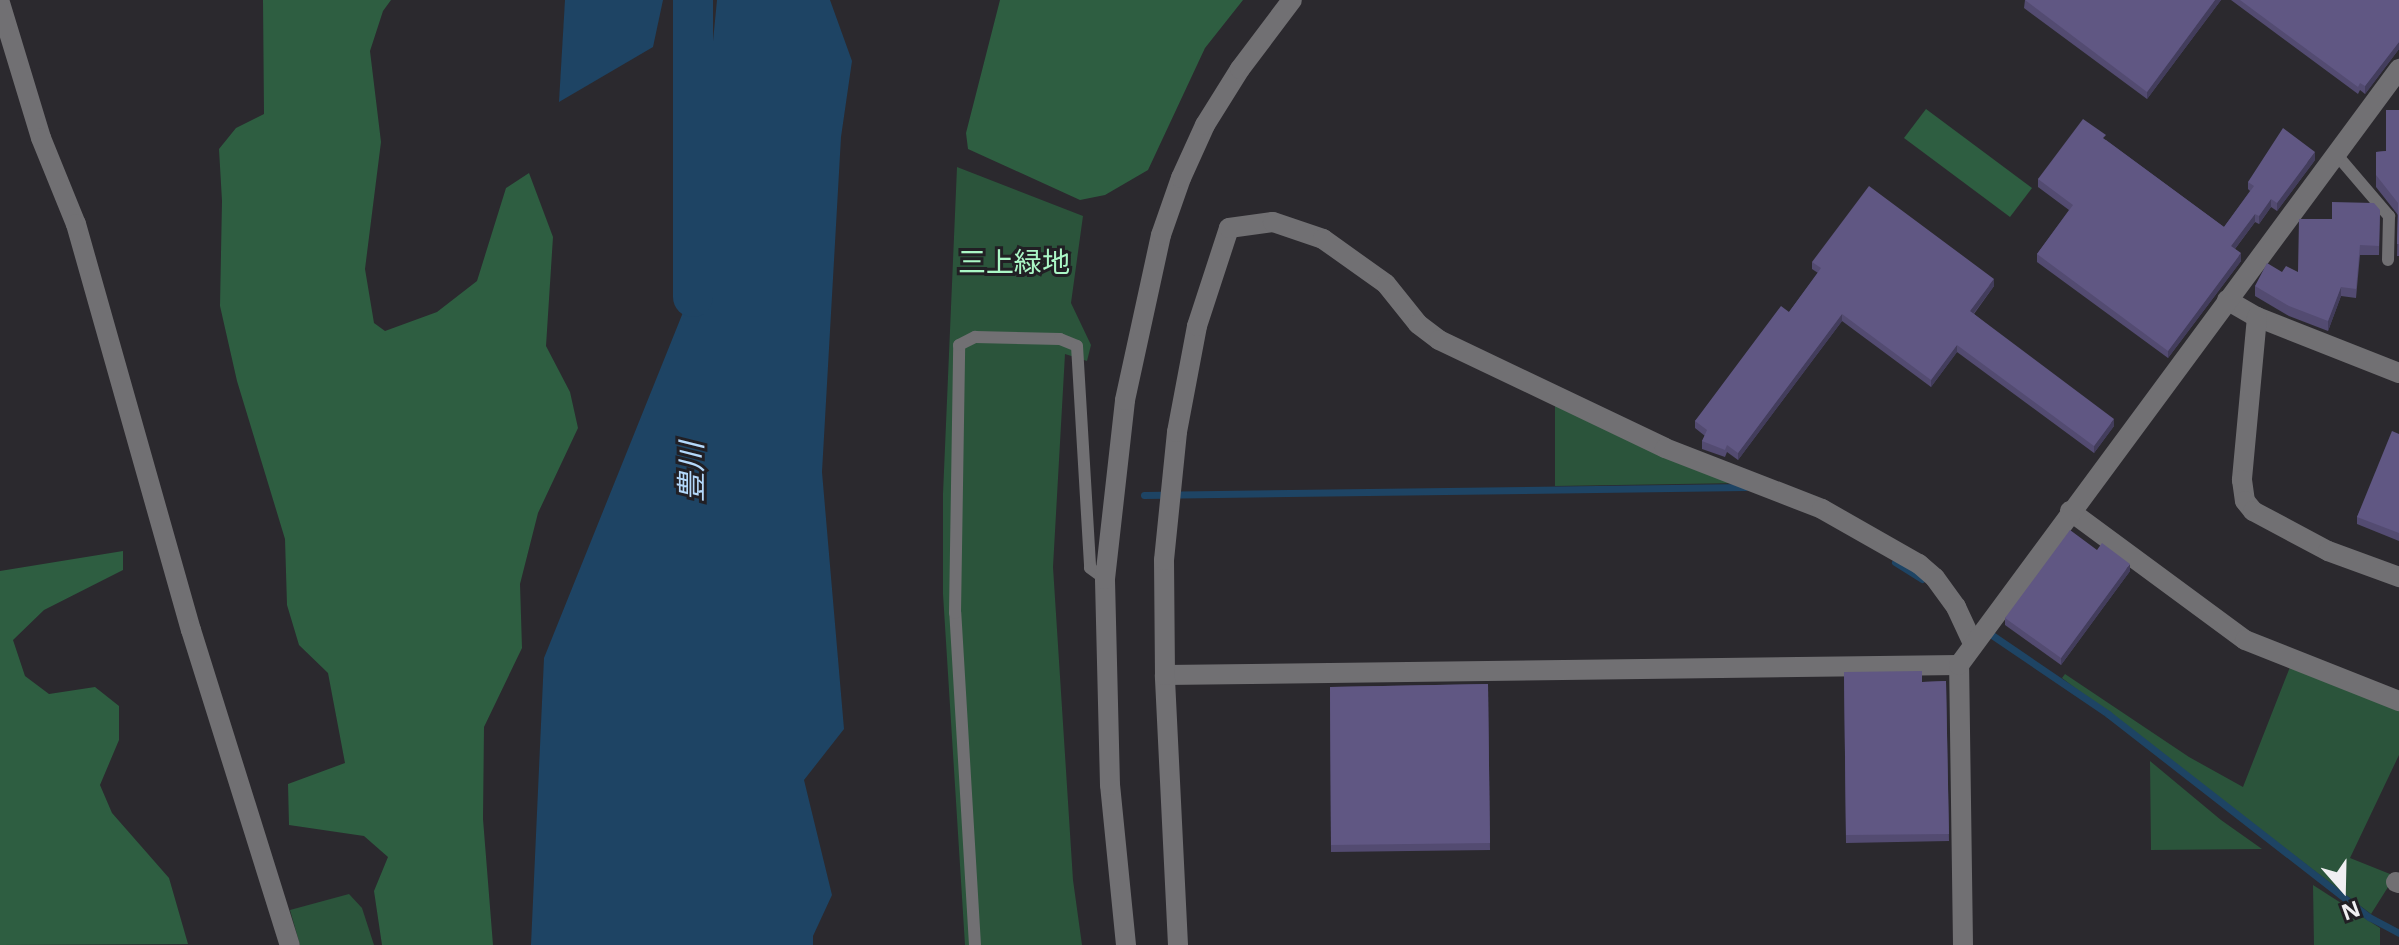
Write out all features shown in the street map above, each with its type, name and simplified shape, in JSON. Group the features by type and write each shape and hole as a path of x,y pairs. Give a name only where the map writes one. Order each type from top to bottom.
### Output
{"street":[{"path":"1126,945 1110,785 1105,579 1125,400 1161,235 1205,125 1240,69 1292,0"},
{"path":"0,3 41,138 76,224 191,630 290,945"},
{"path":"1963,945 1959,665 1972,642 2397,75"},
{"path":"1178,945 1165,675 1164,560 1177,432 1197,326 1229,228 1273,222 1303,230 1352,257 1386,284 1418,324 1439,340 1665,448 1822,509 1919,564 1947,591 1972,642"},
{"path":"2227,300 2257,317 2399,373"},
{"path":"2257,317 2242,480 2245,501 2253,511 2328,551 2399,577"},
{"path":"2070,511 2245,640 2399,701"},
{"path":"1165,675 1959,665"}],"lane":[{"path":"2336,154 2389,216 2388,260"},
{"path":"975,945 955,613 959,345 975,337 1060,339 1077,346 1090,568 1105,579"}],"green space":[{"path":"263,0 391,0 383,11 370,51 381,142 365,269 374,323 385,331 437,312 477,281 506,188 529,173 553,237 546,346 570,392 578,428 538,513 520,584 522,648 484,727 483,819 493,945 382,945 374,891 388,857 364,836 289,825 288,784 345,763 328,673 299,645 287,605 285,539 237,381 220,306 222,201 219,149 236,128 264,114"},
{"path":"1000,0 1243,0 1205,48 1148,170 1105,195 1080,200 968,149 966,133"},
{"path":"1926,109 2032,188 2010,217 1904,138"},
{"name":"三上緑地","path":"957,167 1083,216 1071,303 1091,345 1087,361 1065,354 1053,567 1073,880 1082,945 965,945 943,594 943,494"},
{"path":"1555,403 1741,483 1555,486"},
{"path":"123,551 123,570 44,610 13,640 25,676 49,694 95,687 119,706 119,740 100,785 112,813 169,878 188,944 0,945 0,571"},
{"path":"2290,667 2399,710 2399,755 2350,858 2395,876 2371,914 2062,678 2065,674 2189,757 2243,787"},
{"path":"2150,761 2221,820 2262,849 2151,850"},
{"path":"2313,885 2380,928 2380,945 2314,945"},
{"path":"349,894 362,908 374,945 300,945 290,910"}],"water":[{"path":"565,0 663,0 653,47 559,102"},
{"path":"717,0 830,0 852,61 841,137 822,472 844,729 804,780 832,895 813,936 813,945 531,945 544,658 688,300"}],"building":[{"path":"2025,0 2215,0 2147,92"},
{"path":"2240,0 2399,0 2399,42 2365,86 2360,83 2358,87"},
{"path":"2386,110 2399,110 2399,244 2398,203 2376,175 2376,152 2386,151"},
{"path":"2083,119 2106,135 2103,138 2224,227 2254,186 2248,182 2283,128 2315,152 2277,203 2271,199 2259,216 2255,214 2231,246 2241,253 2168,351 2037,254 2073,205 2038,179"},
{"path":"1869,186 1994,279 1970,311 2114,419 2094,446 1957,345 1931,380 1842,314 1738,453 1727,445 1725,450 1702,441 1707,430 1695,421 1781,306 1789,312 1821,268 1812,262"},
{"path":"2332,202 2374,203 2380,210 2379,246 2360,245 2356,289 2341,287 2328,321 2289,306 2255,286 2267,263 2282,272 2286,266 2298,272 2299,219 2332,219"},
{"path":"2392,431 2399,434 2399,533 2357,517"},
{"path":"2070,530 2097,550 2102,543 2130,564 2061,658 2005,618"},
{"path":"1922,671 1922,682 1946,681 1949,834 1846,835 1844,672"},
{"path":"1488,684 1490,843 1331,845 1330,687"}],"waterway":[{"name":"豊川","path":"693,0 693,297"},
{"path":"1144,495 1745,487"},
{"path":"1895,562 1922,579"},
{"path":"1986,631 2108,714 2369,917 2399,933"}]}
